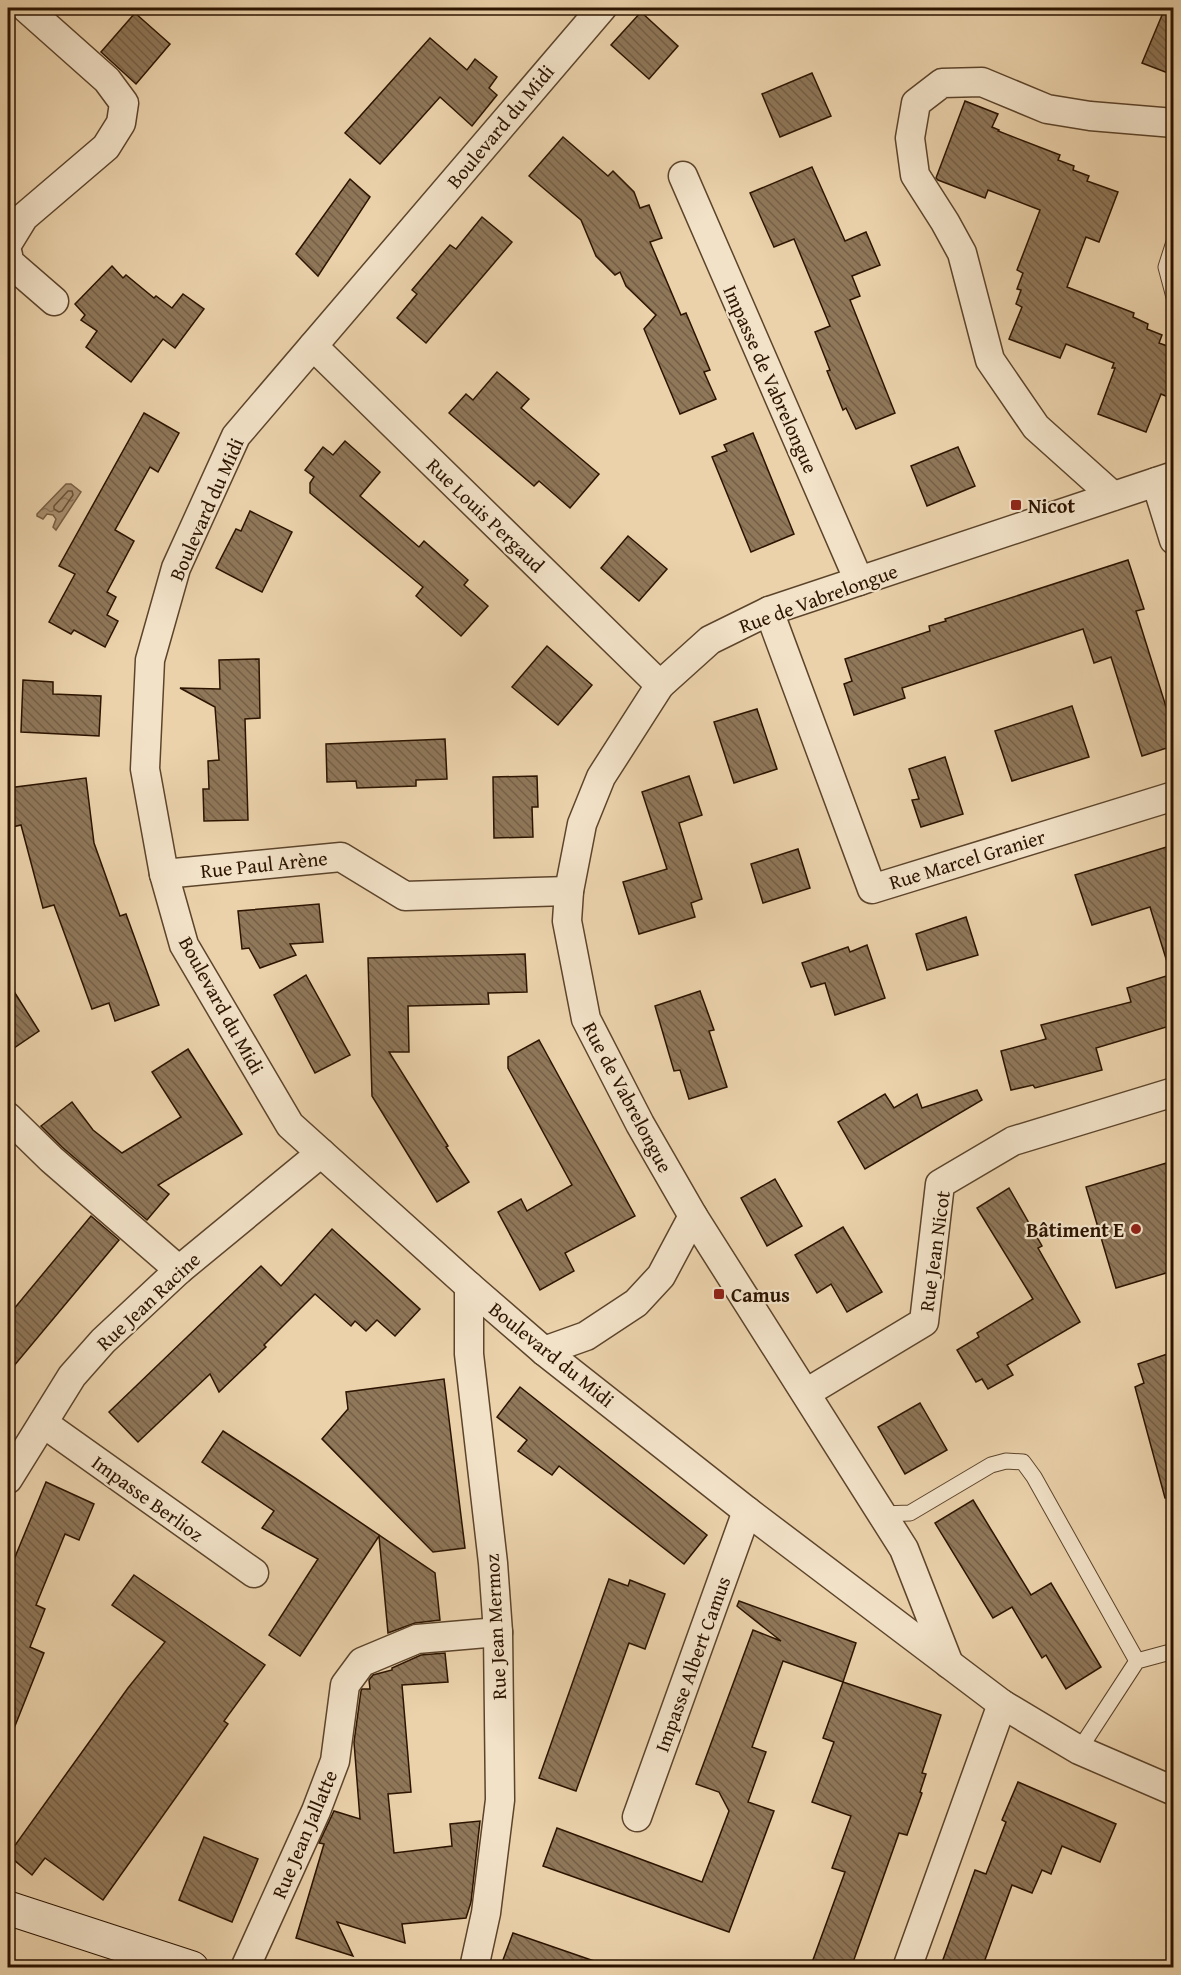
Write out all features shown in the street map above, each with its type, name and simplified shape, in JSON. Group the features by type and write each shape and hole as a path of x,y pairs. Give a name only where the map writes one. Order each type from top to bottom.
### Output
{"street":[{"path":"8,243 24,217 106,147 121,123 124,103 107,80 26,8"},
{"name":"Boulevard du Midi","path":"602,8 236,436 176,568 150,660 145,769 164,874 184,945 290,1125 544,1351 747,1510 1002,1704 1079,1750 1173,1791"},
{"path":"1113,496 1036,427 990,360 962,253 915,175 910,138 916,103 942,83 982,82 1047,109 1090,116 1173,123"},
{"name":"Impasse de Vabrelongue","path":"683,176 859,581"},
{"path":"8,255 9,262 54,301"},
{"name":"Rue Louis Pergaud","path":"313,346 660,685"},
{"path":"1165,479 1173,540"},
{"name":"Rue de Vabrelongue","path":"949,1665 904,1549 693,1216 640,1124 586,1019 567,921 569,891 582,824 601,777 660,685 710,640 769,611 1165,479"},
{"name":"Rue Marcel Granier","path":"769,611 872,889 1173,796"},
{"name":"Rue Paul Arène","path":"164,874 341,857 405,896 569,891"},
{"name":"Rue Jean Nicot","path":"806,1393 924,1322 940,1184 1013,1142 1173,1092"},
{"path":"8,1117 51,1159 179,1270"},
{"name":"Rue Jean Racine","path":"8,1479 72,1376 104,1341 179,1270 321,1152"},
{"path":"544,1351 586,1336 636,1303 661,1276 693,1216"},
{"name":"Rue Jean Mermoz","path":"470,1286 469,1354 493,1563 498,1632 500,1800 486,1913 474,1968"},
{"name":"Impasse Berlioz","path":"43,1423 254,1573"},
{"name":"Impasse Albert Camus","path":"637,1817 747,1510"},
{"name":"Rue Jean Jallatte","path":"244,1968 316,1811 335,1761 345,1685 362,1662 417,1639 498,1632"},
{"path":"907,1968 1002,1704"},
{"path":"8,1908 192,1968"}],"lane":[{"path":"1173,242 1166,267 1173,297"},
{"path":"882,1514 910,1513 992,1465 1006,1461 1023,1462 1034,1477 1137,1661"},
{"path":"1079,1750 1137,1661 1173,1652"}],"water":[{"path":"66,484 71,484 81,492 56,530 53,527 56,519 53,515 47,514 43,519 37,514"}],"building":[{"path":"1165,8 1173,8 1173,75 1142,63"},
{"path":"641,12 678,46 649,79 611,45"},
{"path":"135,13 170,44 136,84 101,52"},
{"path":"430,38 467,70 475,59 497,77 489,88 497,95 472,126 440,97 380,164 345,133"},
{"path":"812,73 831,116 780,137 762,94"},
{"path":"965,101 998,114 992,127 998,131 1060,155 1058,160 1074,166 1073,170 1089,176 1087,181 1118,192 1099,242 1086,237 1067,287 1134,313 1133,317 1148,324 1147,329 1162,335 1159,343 1173,348 1173,399 1161,394 1146,432 1098,414 1115,368 1112,368 1114,363 1066,344 1060,358 1009,339 1022,307 1016,304 1021,290 1017,289 1023,273 1017,270 1040,210 988,190 985,198 936,178"},
{"path":"563,137 608,176 613,171 634,192 640,208 649,205 662,238 650,242 681,315 686,313 710,370 704,372 716,399 680,414 644,329 656,315 626,286 620,272 615,275 596,256 581,220 529,176"},
{"path":"812,167 845,241 866,232 880,265 852,276 860,296 850,300 895,413 856,429 846,408 843,410 827,371 830,370 815,332 830,326 794,239 774,247 750,193"},
{"path":"350,179 370,197 318,276 296,254"},
{"path":"482,217 512,242 426,343 397,318 417,294 412,290 450,245 456,249"},
{"path":"112,266 123,278 126,275 154,298 156,296 172,308 183,294 204,309 175,348 163,339 131,382 86,347 97,331 81,320 85,315 75,304"},
{"path":"497,372 529,399 521,408 599,474 570,508 539,481 534,486 449,413 466,394 473,400"},
{"path":"144,413 179,433 158,472 150,467 115,530 134,541 107,592 116,597 107,615 118,621 105,647 74,630 71,634 49,622 75,574 59,566"},
{"path":"753,433 794,534 751,552 712,457 727,451 724,445"},
{"path":"345,441 380,472 360,496 419,547 424,541 468,580 464,585 488,606 461,636 416,596 423,587 310,493 310,483 314,477 305,470 323,447 333,455"},
{"path":"958,447 975,486 927,506 911,466"},
{"path":"250,511 292,532 262,592 216,568 236,529 241,531"},
{"path":"628,536 667,569 639,601 601,568"},
{"path":"1128,560 1144,609 1136,611 1173,729 1173,746 1142,756 1111,657 1094,663 1083,629 902,688 905,698 854,715 844,684 852,681 845,659 930,631 929,626 946,621 945,619"},
{"path":"547,646 592,685 558,725 512,687"},
{"path":"259,659 260,718 245,719 248,820 204,821 203,789 209,789 208,761 219,760 215,707 180,688 220,689 219,660"},
{"path":"23,680 53,682 53,694 101,696 99,736 21,732"},
{"path":"1072,706 1089,757 1012,781 995,731"},
{"path":"757,709 777,769 734,783 714,722"},
{"path":"445,739 447,779 416,780 416,786 357,788 356,781 327,782 326,744"},
{"path":"945,757 963,814 921,827 912,800 919,799 909,769"},
{"path":"537,776 538,807 532,807 533,837 494,838 493,777"},
{"path":"689,776 702,815 679,823 702,899 691,903 695,917 639,934 623,882 667,869 642,792"},
{"path":"86,778 94,843 120,916 126,914 159,1005 115,1021 109,1003 92,1009 54,905 43,908 21,825 8,828 8,788"},
{"path":"1173,845 1173,961 1167,962 1150,907 1092,925 1075,875"},
{"path":"798,849 810,888 763,903 751,864"},
{"path":"319,904 323,942 290,944 296,955 260,968 249,948 242,949 238,911"},
{"path":"966,917 978,955 927,970 916,934"},
{"path":"867,945 885,998 835,1015 825,983 811,987 802,963 848,947 850,952"},
{"path":"525,954 527,992 488,993 489,1004 408,1006 409,1052 389,1052 469,1182 437,1202 372,1096 368,958"},
{"path":"1173,974 1173,1025 1096,1048 1102,1070 1035,1088 1033,1085 1011,1090 1001,1051 1046,1039 1041,1025 1131,1002 1127,988"},
{"path":"306,975 350,1055 315,1073 274,995"},
{"path":"8,982 39,1031 8,1052"},
{"path":"700,991 714,1030 709,1031 727,1087 689,1099 680,1070 674,1071 655,1006"},
{"path":"539,1040 635,1216 565,1253 574,1271 540,1290 498,1212 521,1199 527,1211 572,1185 508,1068 508,1057"},
{"path":"188,1049 242,1134 158,1185 169,1194 147,1220 41,1126 72,1102 93,1130 122,1153 181,1117 152,1072"},
{"path":"977,1090 982,1100 865,1169 838,1122 885,1094 894,1108 917,1094 922,1108"},
{"name":"Bâtiment E","path":"1173,1161 1173,1271 1116,1288 1086,1187"},
{"path":"775,1179 802,1226 767,1246 741,1198"},
{"path":"1009,1188 1042,1246 1038,1248 1080,1322 1007,1365 1013,1375 988,1389 982,1379 976,1382 957,1350 979,1337 977,1333 1033,1299 977,1208"},
{"path":"91,1216 119,1240 8,1373 8,1316"},
{"path":"843,1227 882,1292 847,1312 831,1284 817,1293 795,1255"},
{"path":"332,1229 420,1309 395,1336 377,1320 366,1331 355,1321 351,1326 315,1294 264,1345 266,1347 219,1392 210,1374 138,1442 109,1412 261,1266 281,1286"},
{"path":"1173,1352 1173,1497 1165,1498 1135,1387 1144,1383 1138,1364"},
{"path":"444,1379 465,1548 433,1552 322,1439 348,1409 346,1392"},
{"path":"520,1387 707,1535 684,1564 559,1466 552,1475 518,1451 527,1440 497,1417"},
{"path":"920,1403 947,1450 905,1474 878,1427"},
{"path":"223,1431 435,1573 440,1620 415,1623 388,1633 379,1536 300,1656 269,1635 318,1559 262,1528 274,1511 202,1462"},
{"path":"46,1482 94,1504 79,1540 65,1534 36,1605 45,1609 30,1647 44,1653 9,1741 8,1574"},
{"path":"973,1500 1031,1595 1051,1583 1101,1667 1066,1689 1046,1655 1042,1658 1012,1607 993,1618 935,1523"},
{"path":"134,1575 265,1665 224,1721 228,1724 103,1900 45,1858 32,1875 8,1855 128,1688 165,1642 112,1605"},
{"path":"609,1579 628,1586 630,1580 665,1594 645,1649 629,1643 576,1791 539,1778"},
{"path":"739,1601 856,1643 843,1682 783,1661 752,1747 766,1752 748,1802 774,1811 729,1932 543,1866 557,1828 702,1882 729,1811 719,1792 696,1784 753,1630 781,1641 737,1606"},
{"path":"445,1653 448,1682 402,1685 411,1792 388,1794 394,1853 452,1846 450,1824 480,1821 471,1902 466,1918 402,1924 405,1943 337,1922 353,1956 296,1938 324,1844 319,1843 334,1811 360,1819 354,1742 362,1689 370,1689 369,1680 373,1675 392,1670 421,1655"},
{"path":"843,1682 941,1715 922,1773 926,1774 920,1792 922,1793 907,1835 899,1833 851,1968 810,1968 845,1872 832,1868 851,1816 812,1802 834,1742 823,1738"},
{"path":"1018,1782 1116,1824 1100,1862 1062,1846 1051,1874 1042,1870 1032,1893 1012,1885 982,1968 940,1968 975,1870 986,1874 1006,1822 1002,1820"},
{"path":"204,1837 258,1859 232,1922 179,1900"},
{"path":"513,1933 600,1963 599,1968 500,1968"}],"place":[{"name":"Nicot","path":"1016,505"},
{"name":"Bâtiment E","path":"1136,1229"},
{"name":"Camus","path":"719,1294"}]}
